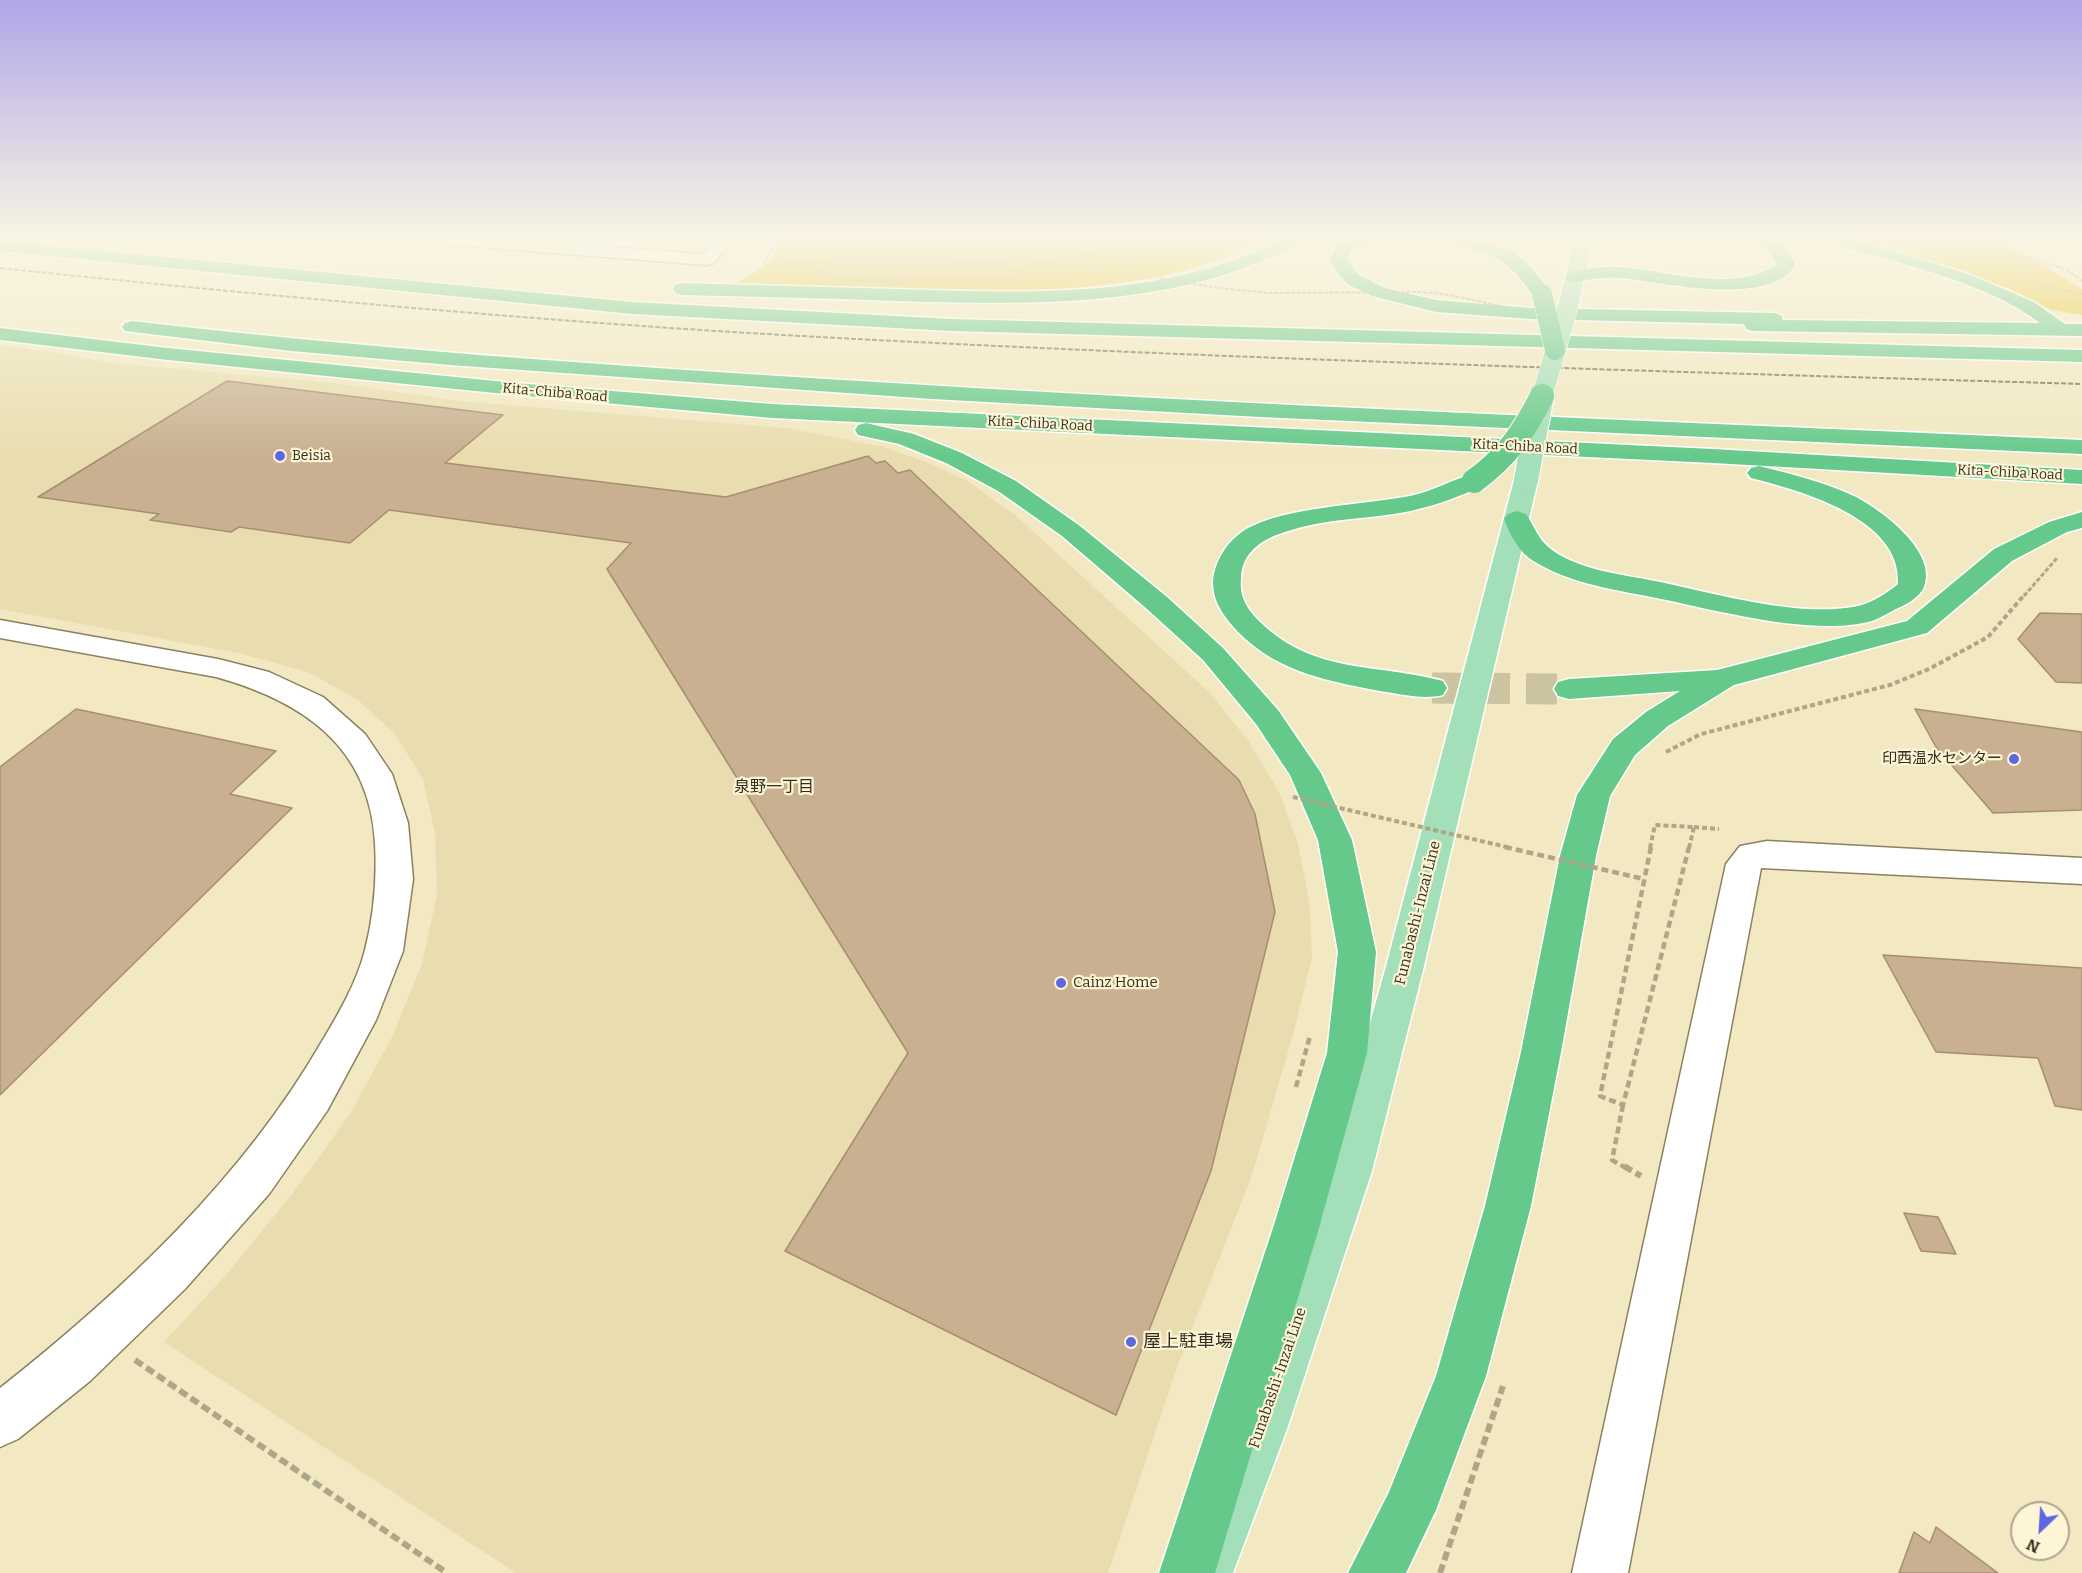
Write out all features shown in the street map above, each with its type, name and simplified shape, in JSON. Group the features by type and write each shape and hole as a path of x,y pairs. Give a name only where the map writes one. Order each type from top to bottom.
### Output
{"highway":[{"path":"715,312 952,325 2082,356"},
{"path":"1182,312 1359,318"},
{"path":"1510,312 1854,321 1896,326"},
{"path":"1546,312 1555,350"},
{"path":"2037,312 2061,330"},
{"path":"1405,318 2082,330"},
{"name":"Kita-Chiba Road","path":"116,325 552,368 862,389 1269,412 1712,429 2082,447"},
{"name":"Kita-Chiba Road","path":"0,334 168,354 514,389 772,411 2082,477"},
{"path":"1432,688 1381,683 1341,675 1293,658 1254,634 1230,602 1226,576 1235,553 1250,538 1266,531 1297,521 1445,495 1474,481 1501,462 1520,441 1542,396"},
{"path":"772,411 906,439 954,458 1007,486 1071,531 1157,603 1213,654 1267,717 1305,773 1335,840 1357,952 1347,1053 1296,1228 1186,1573"},
{"path":"1267,435 1355,444 1662,460 1727,467 1787,479 1840,499 1874,519 1901,544 1911,565 1911,586 1898,598 1865,614 1816,617 1754,610 1583,574 1543,556 1525,539 1517,519"},
{"path":"1569,689 1723,678 1917,627 2003,555 2058,527 2082,520"},
{"path":"1376,1573 1409,1510 1461,1376 1508,1206 1541,1052 1578,856 1594,795 1624,747 1657,719 1723,678"}],"main road":[{"name":"Funabashi-Inzai Line","path":"1205,1573 1261,1429 1350,1171 1404,970 1517,519 1542,396 1566,312"}],"street":[{"path":"0,629 218,668 258,679 312,704 354,742 376,774 391,823 395,879 384,951 356,1020 312,1098 253,1179 168,1272 72,1363 0,1421"},
{"path":"1600,1573 1744,864 1752,855 1767,854 2082,871"}],"path":[{"path":"1659,759 1666,752 1701,734 1890,685 1929,669 1988,637 2063,552"},
{"path":"1288,788 1298,806"},
{"path":"1293,797 1644,879"},
{"path":"1623,1105 1600,1096 1655,825 1719,829"},
{"path":"1642,1176 1612,1160 1623,1105 1694,827"},
{"path":"1598,879 1601,857"},
{"path":"1294,1094 1312,1029"},
{"path":"134,1360 447,1573"},
{"path":"1440,1573 1504,1382"}],"shaded area":[{"path":"0,345 113,363 335,383 460,401 786,428 881,446 926,462 966,480 1015,515 1209,692 1249,742 1280,794 1298,844 1309,900 1312,958 1294,1031 1252,1175 1179,1362 1108,1573 516,1573 164,1342 226,1275 293,1193 350,1114 392,1037 422,964 437,895 435,833 423,779 395,734 358,700 308,672 239,653 0,609"}],"building":[{"name":"Cainz Home","path":"227,381 503,415 445,463 726,497 868,456 876,463 885,461 898,473 910,470 1239,780 1255,814 1275,912 1211,1171 1116,1415 785,1251 908,1053 607,569 631,543 389,510 350,543 239,527 231,532 150,520 159,514 38,497"},
{"path":"2040,613 2082,614 2082,683 2056,682 2018,639"},
{"path":"76,709 276,751 230,794 292,808 0,1095 0,767"},
{"name":"印西温水センター","path":"1915,709 2082,732 2082,810 1993,813 1936,747"},
{"path":"1883,955 2082,968 2082,1110 2055,1106 2038,1058 1936,1052"},
{"path":"1904,1213 1938,1217 1956,1254 1921,1251"},
{"path":"1936,1527 1998,1573 1899,1573 1914,1532 1930,1543"}],"tunnel":[{"path":"1432,688 1569,689"}],"railway":[{"path":"469,312 783,335 1270,358 2082,384"}],"place":[{"name":"Beisia","path":"280,456"},
{"name":"印西温水センター","path":"2014,759"},
{"name":"Cainz Home","path":"1061,983"},
{"name":"屋上駐車場","path":"1131,1342"}],"district":[{"name":"泉野一丁目","path":"774,788"}]}
